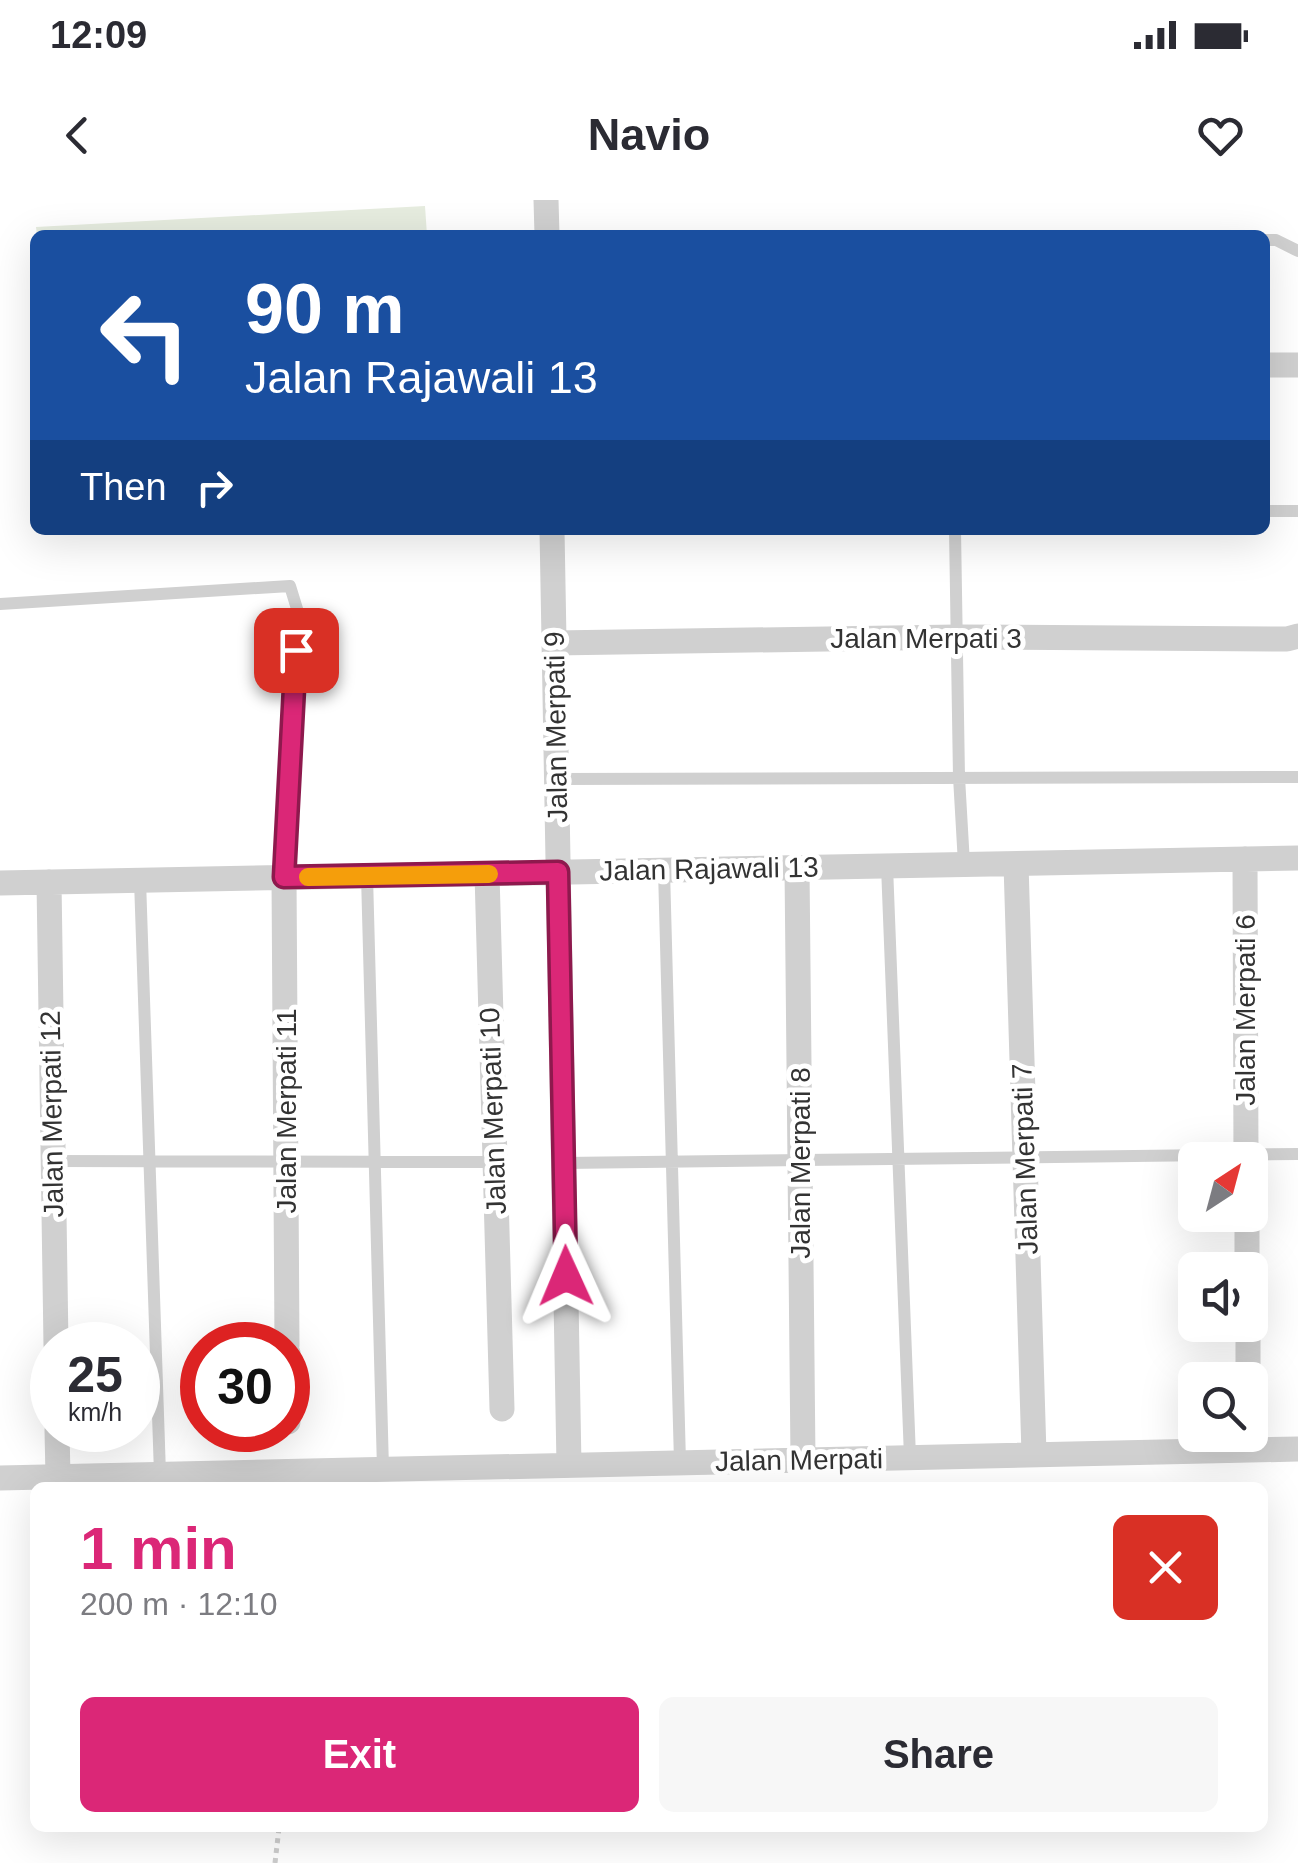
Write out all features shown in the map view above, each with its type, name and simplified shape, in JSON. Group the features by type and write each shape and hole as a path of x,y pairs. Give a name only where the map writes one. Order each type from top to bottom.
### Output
{"street":[{"path":"546,200 547,230"},
{"path":"1270,365 1298,365"},
{"name":"Jalan Merpati 9","path":"552,535 569,1464"},
{"name":"Jalan Merpati 3","path":"554,643 957,636 1287,639 1298,636"},
{"name":"Jalan Rajawali 13","path":"0,883 1298,858"},
{"name":"Jalan Merpati 6","path":"1245,859 1246,1142"},
{"name":"Jalan Merpati 7","path":"1016,864 1034,1454"},
{"name":"Jalan Merpati 8","path":"797,868 802,1459"},
{"name":"Jalan Merpati 10","path":"487,874 502,1409"},
{"name":"Jalan Merpati 11","path":"284,877 288,1322"},
{"name":"Jalan Merpati 12","path":"49,882 56,1322"},
{"name":"Jalan Merpati","path":"1268,1444 1298,1448"},
{"name":"Jalan Merpati","path":"0,1478 1034,1454 1178,1446"},
{"path":"57,1452 58,1476"}],"lane":[{"path":"1270,240 1298,251"},
{"path":"1270,511 1298,510"},
{"path":"955,535 964,864"},
{"path":"0,604 290,586 298,612 284,877"},
{"path":"556,779 1298,776"},
{"path":"886,866 910,1457"},
{"path":"664,870 680,1462"},
{"path":"366,876 384,1469"},
{"path":"140,880 160,1474"},
{"path":"1268,1156 1298,1154"},
{"path":"564,1162 1178,1157"},
{"path":"53,1161 495,1162"}],"path":[{"path":"275,1863 279,1832"}],"shaded area":[{"path":"425,206 427,230 36,230 36,227"}],"slow traffic":[{"path":"308,877 489,874"}],"route":[{"path":"296,650 284,877 558,872 566,1276"}]}
